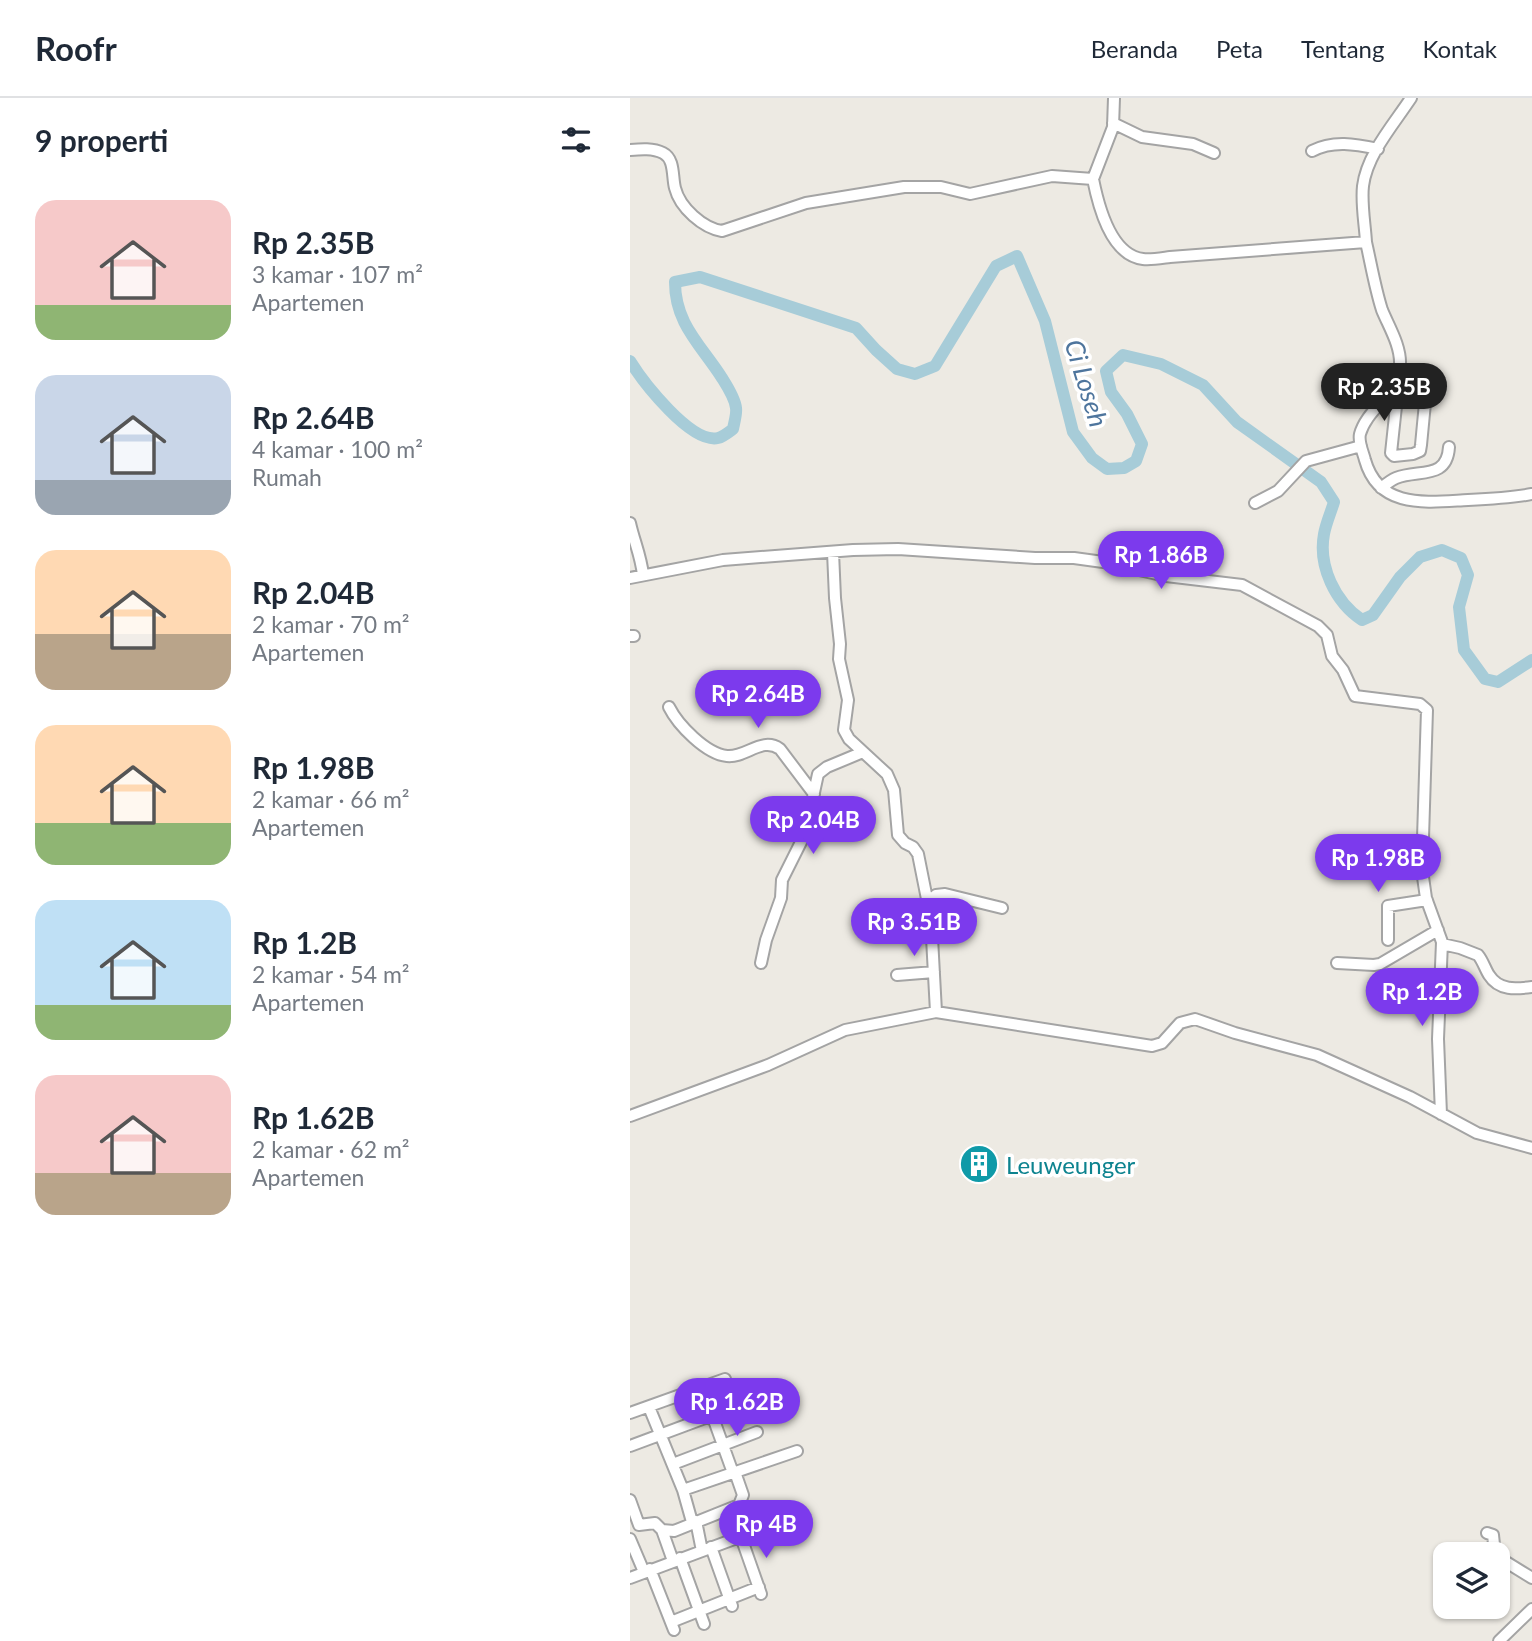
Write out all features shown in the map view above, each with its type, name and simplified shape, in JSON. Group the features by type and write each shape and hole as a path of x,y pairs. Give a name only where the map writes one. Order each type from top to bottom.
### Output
{"street":[{"path":"1114,98 1113,123 1093,179 1099,209 1111,235 1129,252 1143,259 1366,242"},
{"path":"1392,395 1424,402 1426,406 1420,451 1413,454 1394,456 1391,453 1392,395 1401,366 1398,350 1379,299 1366,242 1364,183 1378,149 1411,98"},
{"path":"1113,123 1142,137 1193,144 1214,153"},
{"path":"1312,151 1342,144 1378,149"},
{"path":"630,150 649,149 664,153 671,163 675,190 684,205 713,229 731,229 807,205 904,187 941,187 970,194 1052,176 1093,179"},
{"path":"1392,395 1369,417 1360,433 1367,466 1381,488 1416,502 1514,498 1532,494"},
{"path":"1255,503 1278,491 1301,465 1318,457 1361,446"},
{"path":"1381,488 1393,479 1438,470 1446,463 1449,447"},
{"path":"1406,476 1406,500"},
{"path":"630,523 633,539 638,546 643,575"},
{"path":"630,578 723,559 898,549 1074,558 1166,576 1242,584 1318,626 1327,635 1332,656 1343,670 1355,696 1420,704 1427,710 1422,870 1427,900 1441,938 1438,1039 1441,1114"},
{"path":"833,552 839,659 848,700 844,730 849,739 880,765 891,782 898,835 905,843 913,846 918,854 931,919 936,1012"},
{"path":"669,707 680,725 691,735 727,756 763,745 775,745 814,794"},
{"path":"761,963 781,898 782,880 805,834 818,774 863,752"},
{"path":"927,902 942,893 1002,908"},
{"path":"1388,940 1388,906 1427,900"},
{"path":"1337,963 1380,964 1441,938"},
{"path":"1441,938 1478,955 1490,976 1500,986 1518,989 1532,987"},
{"path":"897,975 934,972"},
{"path":"630,1116 768,1065 845,1030 936,1012 1152,1046 1161,1043 1180,1023 1195,1018 1235,1033 1317,1055 1410,1097 1477,1133 1532,1148"},
{"path":"630,1413 725,1379"},
{"path":"662,1530 674,1531 742,1502 743,1495 702,1387"},
{"path":"630,1446 740,1405"},
{"path":"649,1406 694,1522 730,1603"},
{"path":"673,1464 757,1433"},
{"path":"683,1490 797,1451"},
{"path":"630,1500 635,1527 655,1523 662,1530 704,1624"},
{"path":"630,1578 753,1532"},
{"path":"1487,1533 1493,1535 1494,1542"},
{"path":"630,1539 672,1626 699,1611 730,1603 760,1590 741,1537"},
{"path":"1510,1564 1532,1578"},
{"path":"1499,1641 1532,1609"}],"waterway":[{"name":"Ci Loseh","path":"630,361 656,396 682,422 707,437 718,438 733,429 735,404 724,381 684,322 676,297 675,282 700,277 856,328 897,369 915,374 935,366 996,266 1017,256 1045,321 1073,432 1092,458 1107,469 1124,468 1136,461 1142,444 1127,414 1111,392 1106,371 1123,355 1161,364 1203,385 1237,422 1321,482 1334,502 1324,534 1326,571 1344,603 1362,620 1373,615 1400,577 1420,557 1442,550 1461,558 1468,575 1459,607 1464,650 1485,679 1498,682 1532,660"}],"place":[{"name":"Leuweunger","path":"979,1164"}]}
